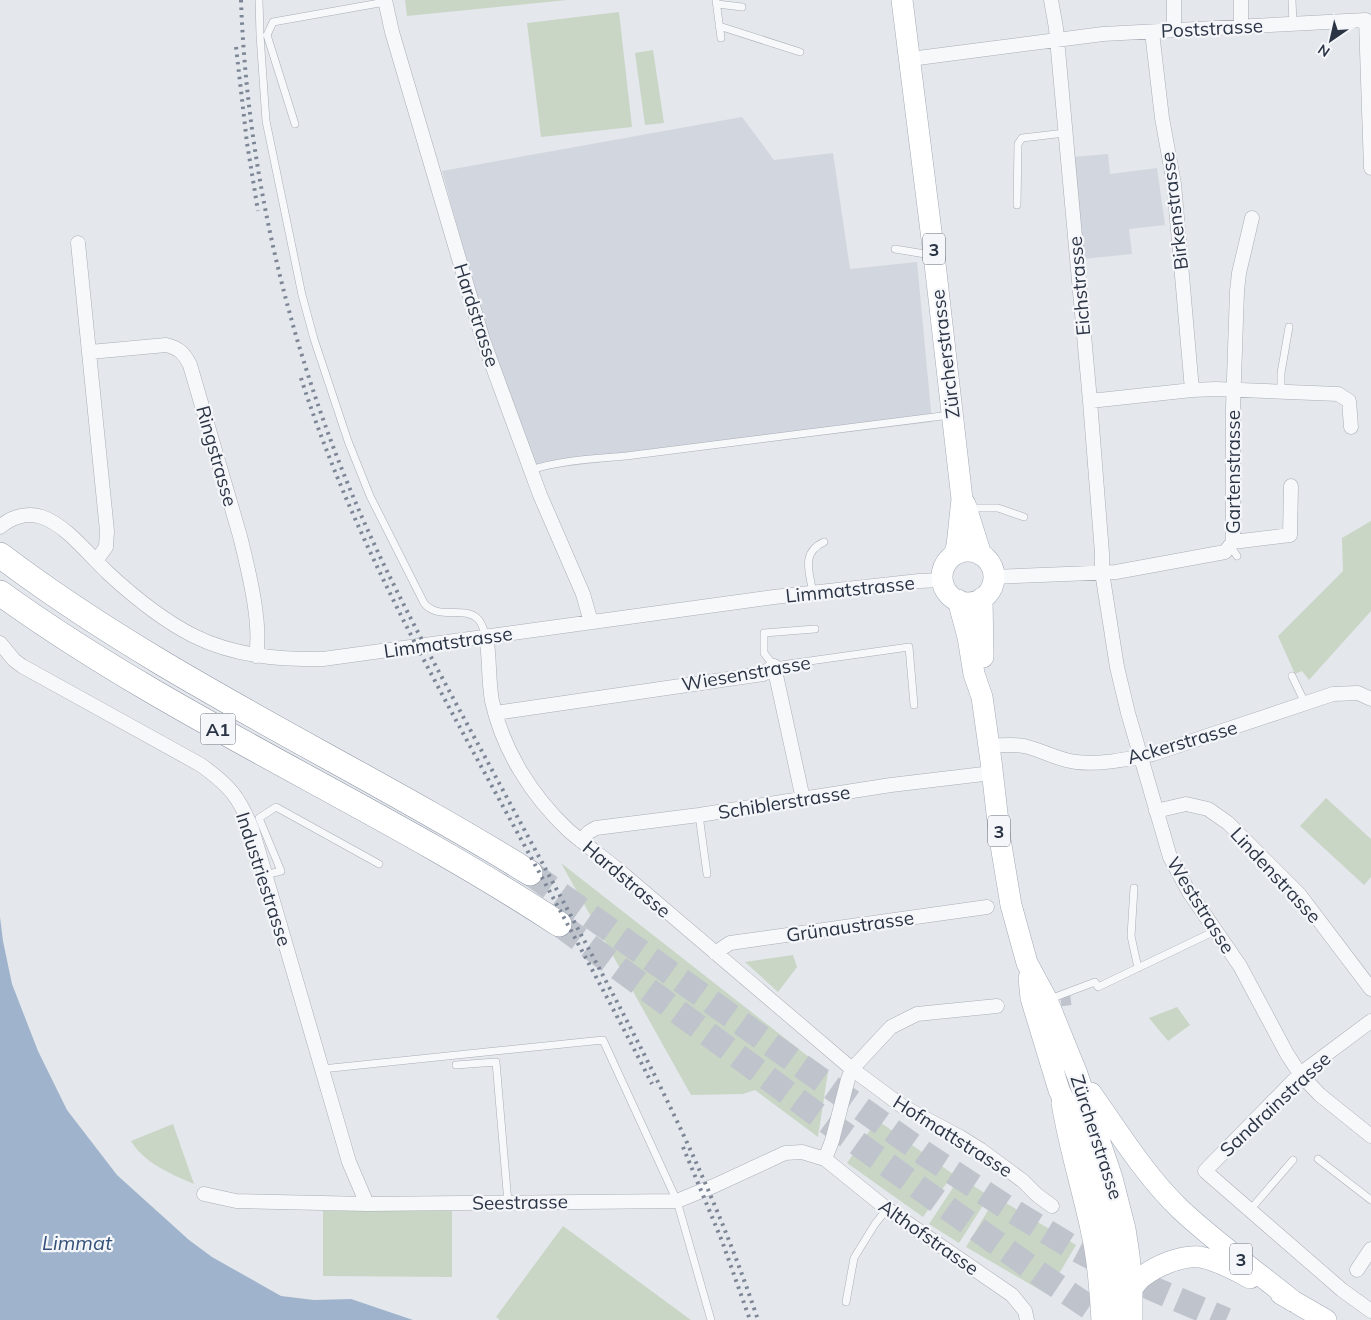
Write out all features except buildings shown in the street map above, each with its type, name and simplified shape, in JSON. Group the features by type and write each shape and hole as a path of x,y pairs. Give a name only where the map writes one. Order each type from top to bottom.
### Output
{"highway":[{"name":"A1","path":"2,556 86,616 151,656 456,828 530,873"},
{"name":"A1","path":"4,596 136,682 450,857 559,924"}],"main road":[{"name":"Zürcherstrasse","path":"902,0 952,415 965,504 981,555"},
{"name":"Zürcherstrasse","path":"954,555 965,504"},
{"path":"969,551 981,555 990,564 994,577 991,589 982,598 971,602 958,600 947,593 942,580 944,566 954,555 969,551"},
{"name":"Zürcherstrasse","path":"982,598 982,637 985,673 982,697"},
{"name":"Zürcherstrasse","path":"958,600 968,637 974,674 982,697 1000,839 1011,905 1027,963 1031,998 1059,1090 1076,1126 1095,1179 1108,1231 1116,1318"},
{"name":"Zürcherstrasse","path":"1027,963 1047,1000 1077,1074 1119,1202 1126,1238 1132,1289"},
{"name":"3","path":"1077,1074 1126,1145 1180,1208 1293,1301"},
{"name":"3","path":"1116,1318 1132,1289 1143,1276 1153,1270 1182,1259 1199,1257 1226,1265 1326,1320"}],"street":[{"name":"Eichstrasse","path":"1051,0 1057,39 1090,401 1102,572"},
{"path":"1174,0 1174,29"},
{"path":"1241,0 1242,26"},
{"name":"Hardstrasse","path":"385,1 392,32 483,340 531,470 583,594 591,622"},
{"name":"Poststrasse","path":"910,59 1103,34 1369,18 1371,168"},
{"name":"Birkenstrasse","path":"1152,32 1162,118 1174,184 1192,390"},
{"name":"Gartenstrasse","path":"994,577 1128,570 1234,549 1234,390 1237,290 1239,273 1252,218"},
{"path":"78,243 107,542 105,550 96,561"},
{"name":"Ringstrasse","path":"90,352 166,345 176,348 185,354 190,365 240,536 258,634 256,656"},
{"path":"1090,401 1192,390 1338,394 1349,401 1351,427"},
{"path":"1234,549 1290,535 1291,486"},
{"name":"Limmatstrasse","path":"0,527 16,517 30,515 43,517 64,532 138,599 175,626 213,644 256,656 282,659 323,659 774,597 942,580"},
{"name":"Weststrasse","path":"1102,572 1118,667 1140,756 1170,857 1189,892 1240,966 1287,1054 1300,1074 1320,1095 1371,1136"},
{"name":"Hardstrasse","path":"486,636 492,698 495,713 508,750 528,784 554,815 581,841 746,977 852,1069"},
{"name":"Industriestrasse","path":"0,643 14,660 27,669 201,765 222,780 234,793 244,810 252,830 349,1162 367,1204"},
{"path":"774,666 803,799"},
{"name":"Wiesenstrasse","path":"495,713 763,674 774,666"},
{"name":"Ackerstrasse","path":"989,746 1008,744 1024,746 1075,762 1092,763 1140,756 1252,722 1333,694 1358,693 1371,699"},
{"name":"Schiblerstrasse","path":"581,841 588,832 596,828 699,815 891,785 992,773"},
{"name":"Lindenstrasse","path":"1156,812 1186,804 1208,809 1228,823 1299,894 1371,989"},
{"name":"Grünaustrasse","path":"715,953 730,943 987,907"},
{"path":"825,1159 832,1142 852,1069 891,1027 917,1014 997,1006"},
{"name":"Sandrainstrasse","path":"1250,1210 1205,1171 1300,1074 1371,1021"},
{"name":"Hofmattstrasse","path":"852,1069 902,1106 980,1150 1023,1181 1052,1206"},
{"name":"Seestrasse","path":"204,1194 236,1201 367,1204 677,1201 785,1153 802,1152 825,1159"},
{"name":"Althofstrasse","path":"825,1159 887,1209 1012,1295 1025,1311 1027,1320"},
{"path":"1250,1210 1342,1290 1371,1311"},
{"path":"1357,1270 1371,1249"}],"lane":[{"path":"259,0 266,121 281,197 302,295 314,339 348,441 370,496 428,609 434,612 471,614 479,620 486,636"},
{"path":"1292,0 1293,24"},
{"path":"294,124 267,35 273,22 385,1"},
{"path":"721,38 716,2 742,7"},
{"path":"720,26 800,52"},
{"path":"1017,205 1018,144 1022,138 1065,133"},
{"path":"895,249 934,255"},
{"path":"1280,391 1289,327"},
{"path":"531,470 547,465 578,460 626,456 952,415"},
{"path":"965,504 998,508 1024,517"},
{"path":"813,594 808,559 810,552 817,545 824,542"},
{"path":"774,666 764,654 764,633 815,630"},
{"name":"Wiesenstrasse","path":"774,666 909,647 914,705"},
{"path":"1292,676 1305,703"},
{"path":"265,875 281,871 259,818 276,807 379,864"},
{"path":"699,815 707,874"},
{"path":"1134,888 1131,936 1138,968"},
{"path":"1047,1000 1095,982 1098,987 1215,931"},
{"path":"322,1069 602,1040 677,1201 711,1320"},
{"path":"456,1065 496,1062 508,1203"},
{"path":"1318,1158 1371,1200"},
{"path":"1250,1210 1293,1160"},
{"path":"846,1302 854,1258 864,1240 887,1209"}],"shaded area":[{"path":"742,117 774,160 833,153 850,269 917,262 932,422 537,470 488,338 442,171"},
{"path":"1108,154 1110,174 1157,168 1165,225 1129,229 1132,254 1083,259 1072,157"}],"green space":[{"path":"405,0 567,0 407,16"},
{"path":"619,12 632,127 541,137 527,23"},
{"path":"653,50 664,123 645,125 635,53"},
{"path":"1371,521 1371,611 1309,680 1302,671 1295,674 1278,636 1343,571 1342,538"},
{"path":"1326,798 1371,839 1371,877 1364,885 1300,826"},
{"path":"561,863 828,1072 818,1137 755,1090 743,1094 691,1095"},
{"path":"793,955 797,967 778,992 745,962"},
{"path":"1177,1007 1190,1025 1168,1041 1149,1018"},
{"path":"877,1120 953,1174 923,1217 847,1163"},
{"path":"173,1124 194,1184 167,1172 151,1162 136,1149 131,1141"},
{"path":"960,1177 989,1196 959,1243 929,1224"},
{"path":"996,1197 1076,1245 1047,1294 966,1247"},
{"path":"323,1211 452,1211 452,1277 323,1276"},
{"path":"563,1226 691,1320 500,1320 496,1317"}],"water":[{"name":"Limmat","path":"0,917 12,984 38,1051 67,1110 117,1175 189,1240 212,1257 281,1296 314,1300 351,1299 413,1320 0,1320"}],"tunnel":[{"path":"530,873 925,1154 1006,1207 1070,1246 1149,1287 1226,1320"},
{"path":"559,924 815,1113 1041,1275 1108,1320"},
{"path":"1046,1003 1072,1000"}],"railway":[{"path":"241,0 252,132 263,198 277,264 294,328 336,454 361,515 400,598 598,966 674,1114 719,1215 758,1320"},
{"path":"236,47 247,143 258,211"},
{"path":"301,378 334,470 395,604 652,1084"},
{"path":"683,1147 722,1241 750,1320"}]}
